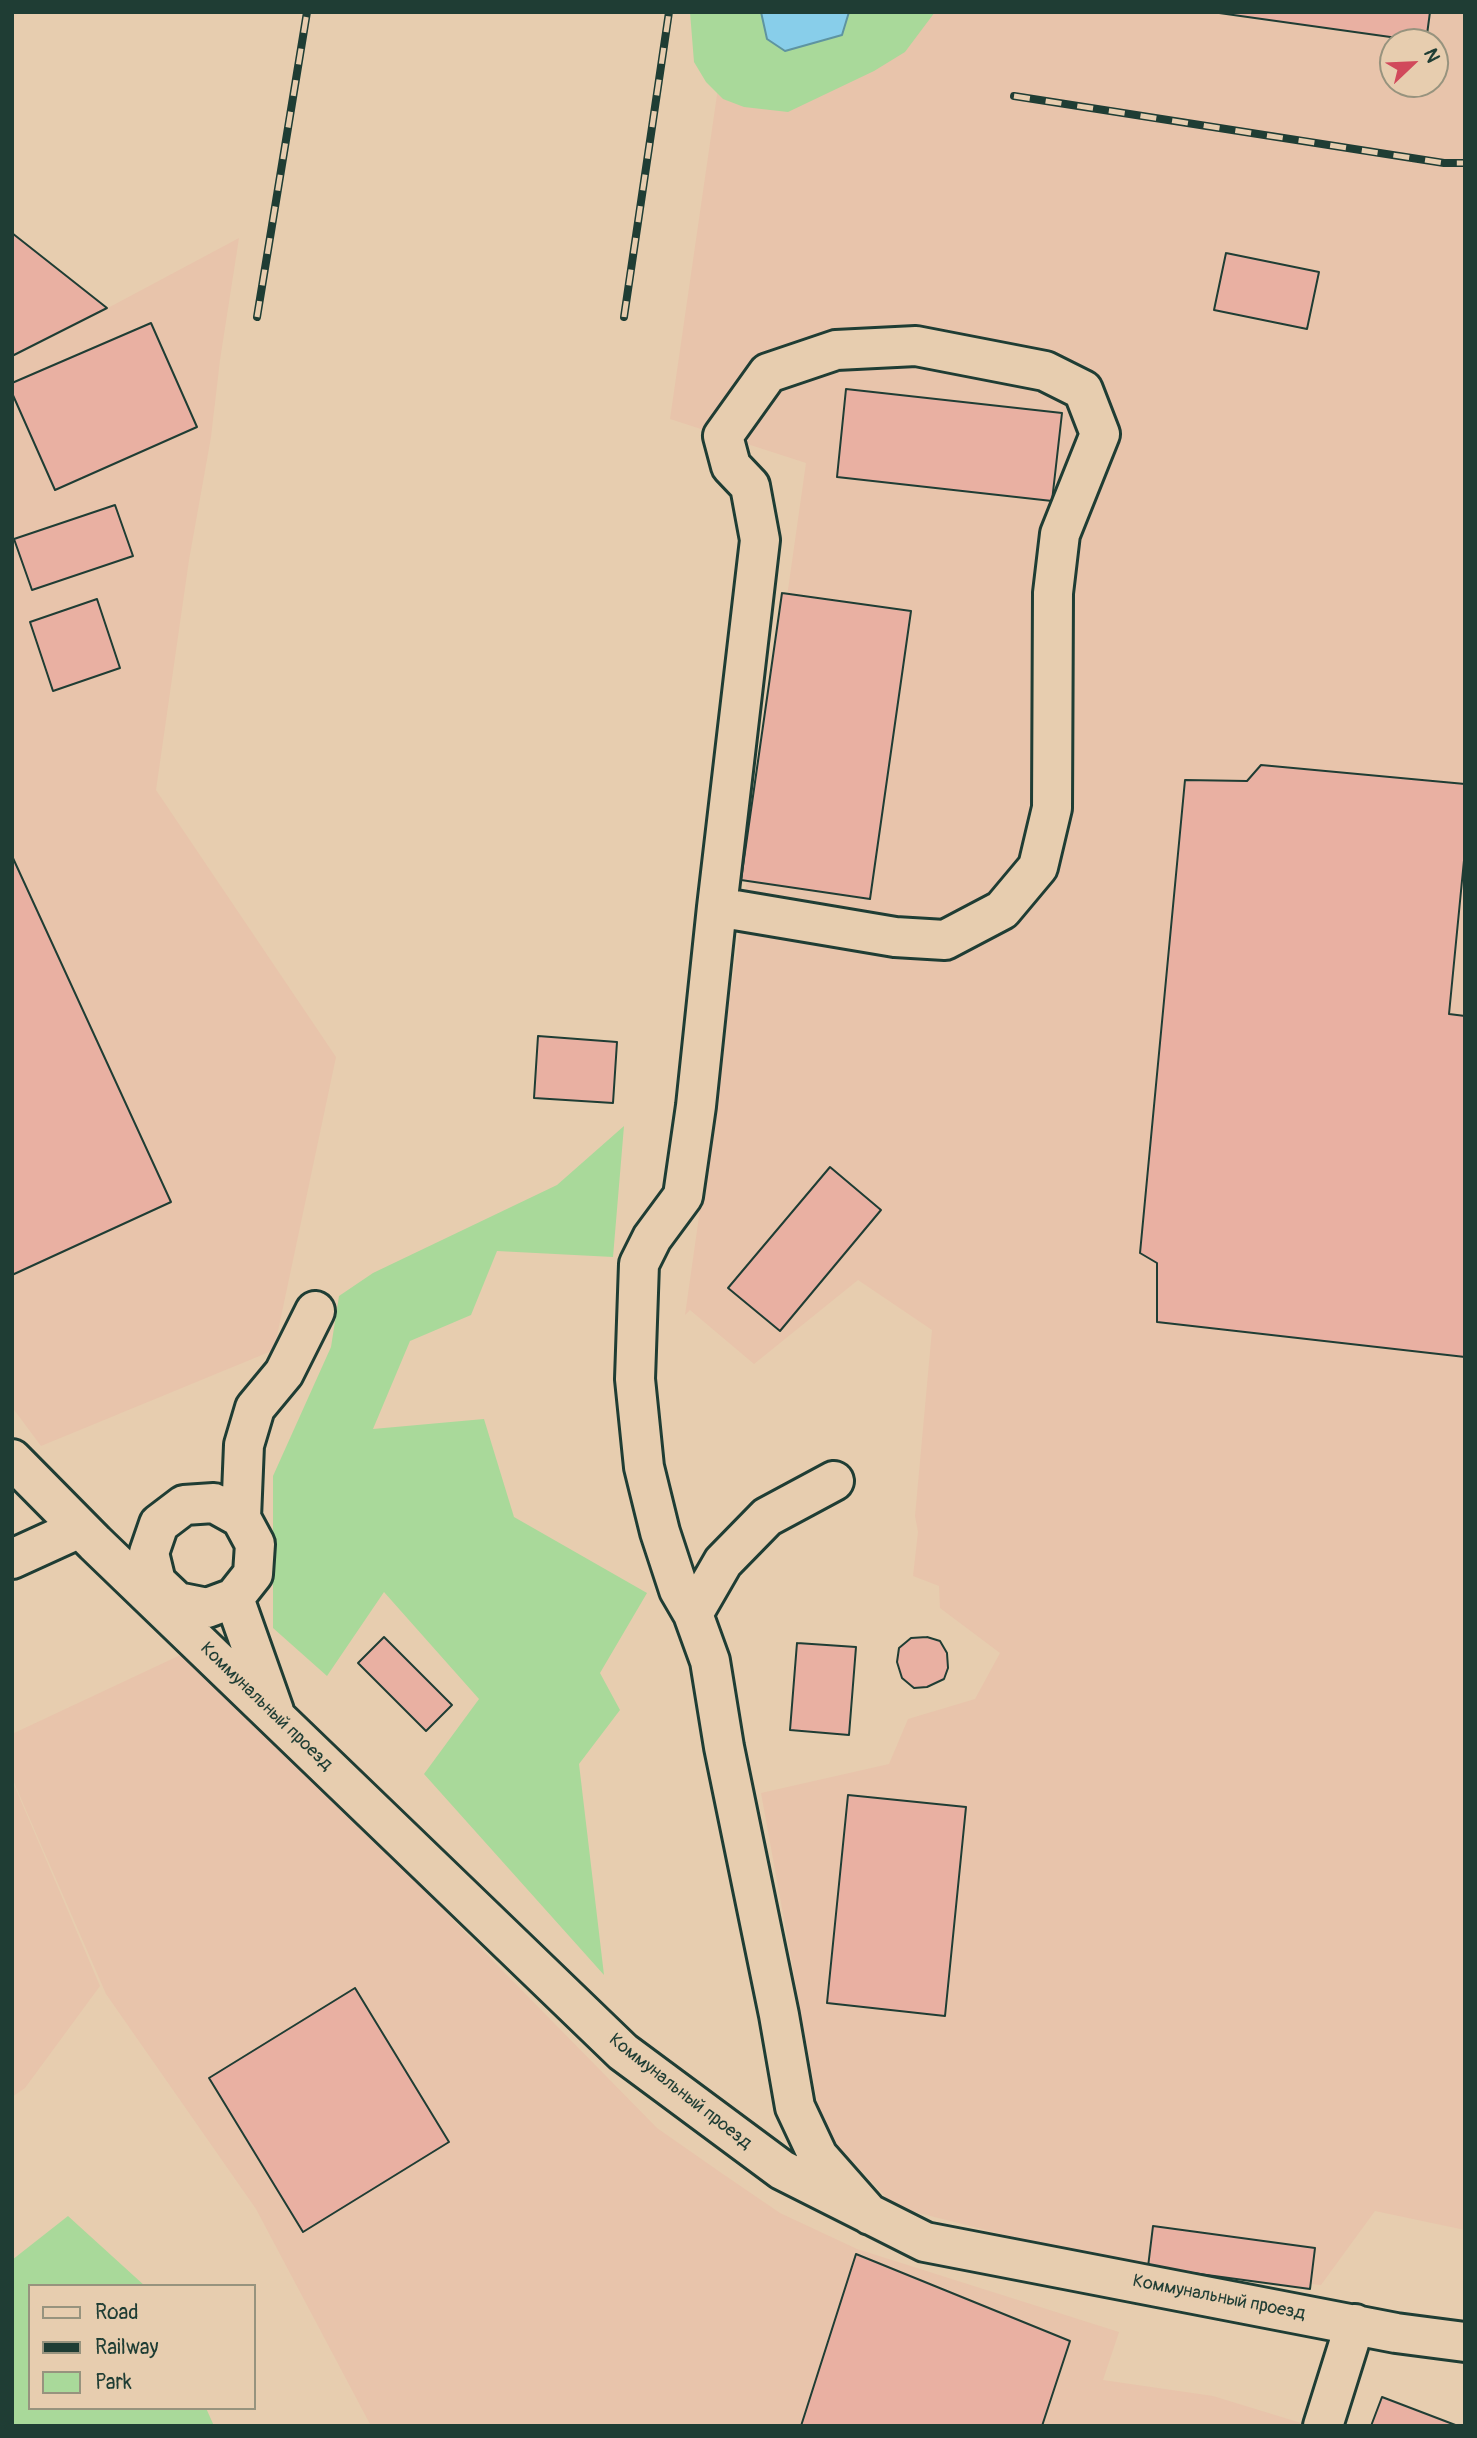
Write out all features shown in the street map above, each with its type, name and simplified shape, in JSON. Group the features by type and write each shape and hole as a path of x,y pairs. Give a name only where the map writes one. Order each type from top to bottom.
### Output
{"street":[{"path":"717,907 895,937 945,940 1002,910 1038,867 1052,808 1053,593 1060,534 1100,434 1083,390 1045,371 916,346 836,350 768,373 723,436 731,466 750,486 760,540 717,907 696,1106 683,1196 652,1238 639,1264 635,1379 644,1467 660,1531 679,1590 693,1614 710,1661 724,1747 795,2107 818,2156 870,2215"},
{"path":"241,1518 214,1503 184,1505 159,1524 149,1553 156,1582 177,1602 207,1608 234,1598 253,1574 255,1544 241,1518 244,1445 255,1408 284,1373 315,1311"},
{"name":"Коммунальный проезд","path":"12,1459 624,2052 782,2171 925,2242 1355,2324 1465,2342"},
{"path":"693,1614 723,1562 767,1517 834,1481"},
{"path":"12,1559 88,1535 128,1544 149,1553"},
{"path":"234,1598 258,1659 276,1716"},
{"path":"737,2137 776,2128 795,2107"},
{"path":"1323,2426 1355,2324"}],"shaded area":[{"path":"729,12 1465,12 1465,2230 1375,2211 1321,2285 1100,2259 895,2207 822,2128 761,1793 889,1764 908,1719 975,1699 1000,1653 940,1608 939,1586 913,1576 918,1532 915,1516 932,1330 858,1280 754,1364 690,1310 685,1315 806,463 670,419"},
{"path":"12,235 106,309 239,238 156,790 336,1057 274,1350 41,1446 12,1407"},
{"path":"189,1651 657,2128 720,2172 780,2213 857,2249 1119,2332 1103,2380 1213,2396 1311,2426 371,2426 256,2209 106,1994 12,1778 12,1734"},
{"path":"12,1780 100,1986 25,2088 12,2097"}],"green space":[{"path":"690,12 761,12 761,15 842,35 849,12 935,12 905,52 874,71 788,112 744,107 723,99 706,82 694,62"},
{"path":"624,1126 613,1257 497,1251 471,1315 410,1341 373,1429 484,1419 514,1517 647,1593 600,1673 620,1710 579,1764 604,1975 424,1774 479,1699 384,1592 327,1676 273,1628 273,1476 331,1347 339,1296 373,1273 557,1185"},
{"path":"68,2216 143,2284 28,2284 28,2410 207,2410 214,2426 12,2426 12,2260"}],"water":[{"path":"761,12 849,12 842,35 785,51 767,39"}],"building":[{"path":"1212,12 1430,12 1428,28 1379,28 1379,35"},
{"path":"12,233 107,308 12,356"},
{"path":"1226,253 1319,272 1307,329 1214,310"},
{"path":"151,323 197,427 55,490 12,393 12,383"},
{"path":"846,389 1062,413 1052,501 837,477"},
{"path":"115,505 133,556 32,590 14,539"},
{"path":"782,593 911,611 870,899 741,880"},
{"path":"97,599 120,668 53,691 30,622"},
{"path":"1261,765 1465,784 1465,850 1449,1014 1465,1016 1465,1357 1157,1322 1157,1263 1140,1253 1185,780 1247,781"},
{"path":"12,856 171,1202 12,1275"},
{"path":"538,1036 617,1042 613,1103 534,1098"},
{"path":"830,1167 881,1210 780,1331 728,1288"},
{"path":"384,1637 452,1705 426,1731 358,1663"},
{"path":"927,1637 940,1641 947,1653 948,1668 944,1679 927,1687 914,1688 902,1678 897,1662 899,1648 911,1638"},
{"path":"797,1643 856,1647 849,1735 790,1730"},
{"path":"848,1795 966,1807 945,2016 827,2003"},
{"path":"355,1988 449,2142 303,2232 209,2078"},
{"path":"1153,2226 1315,2248 1310,2289 1148,2267"},
{"path":"856,2254 1070,2341 1042,2426 801,2426"},
{"path":"1382,2397 1458,2426 1371,2426"}],"railway":[{"path":"257,317 307,12"},
{"path":"624,317 669,12"},
{"path":"1014,96 1444,163 1465,163"}]}
